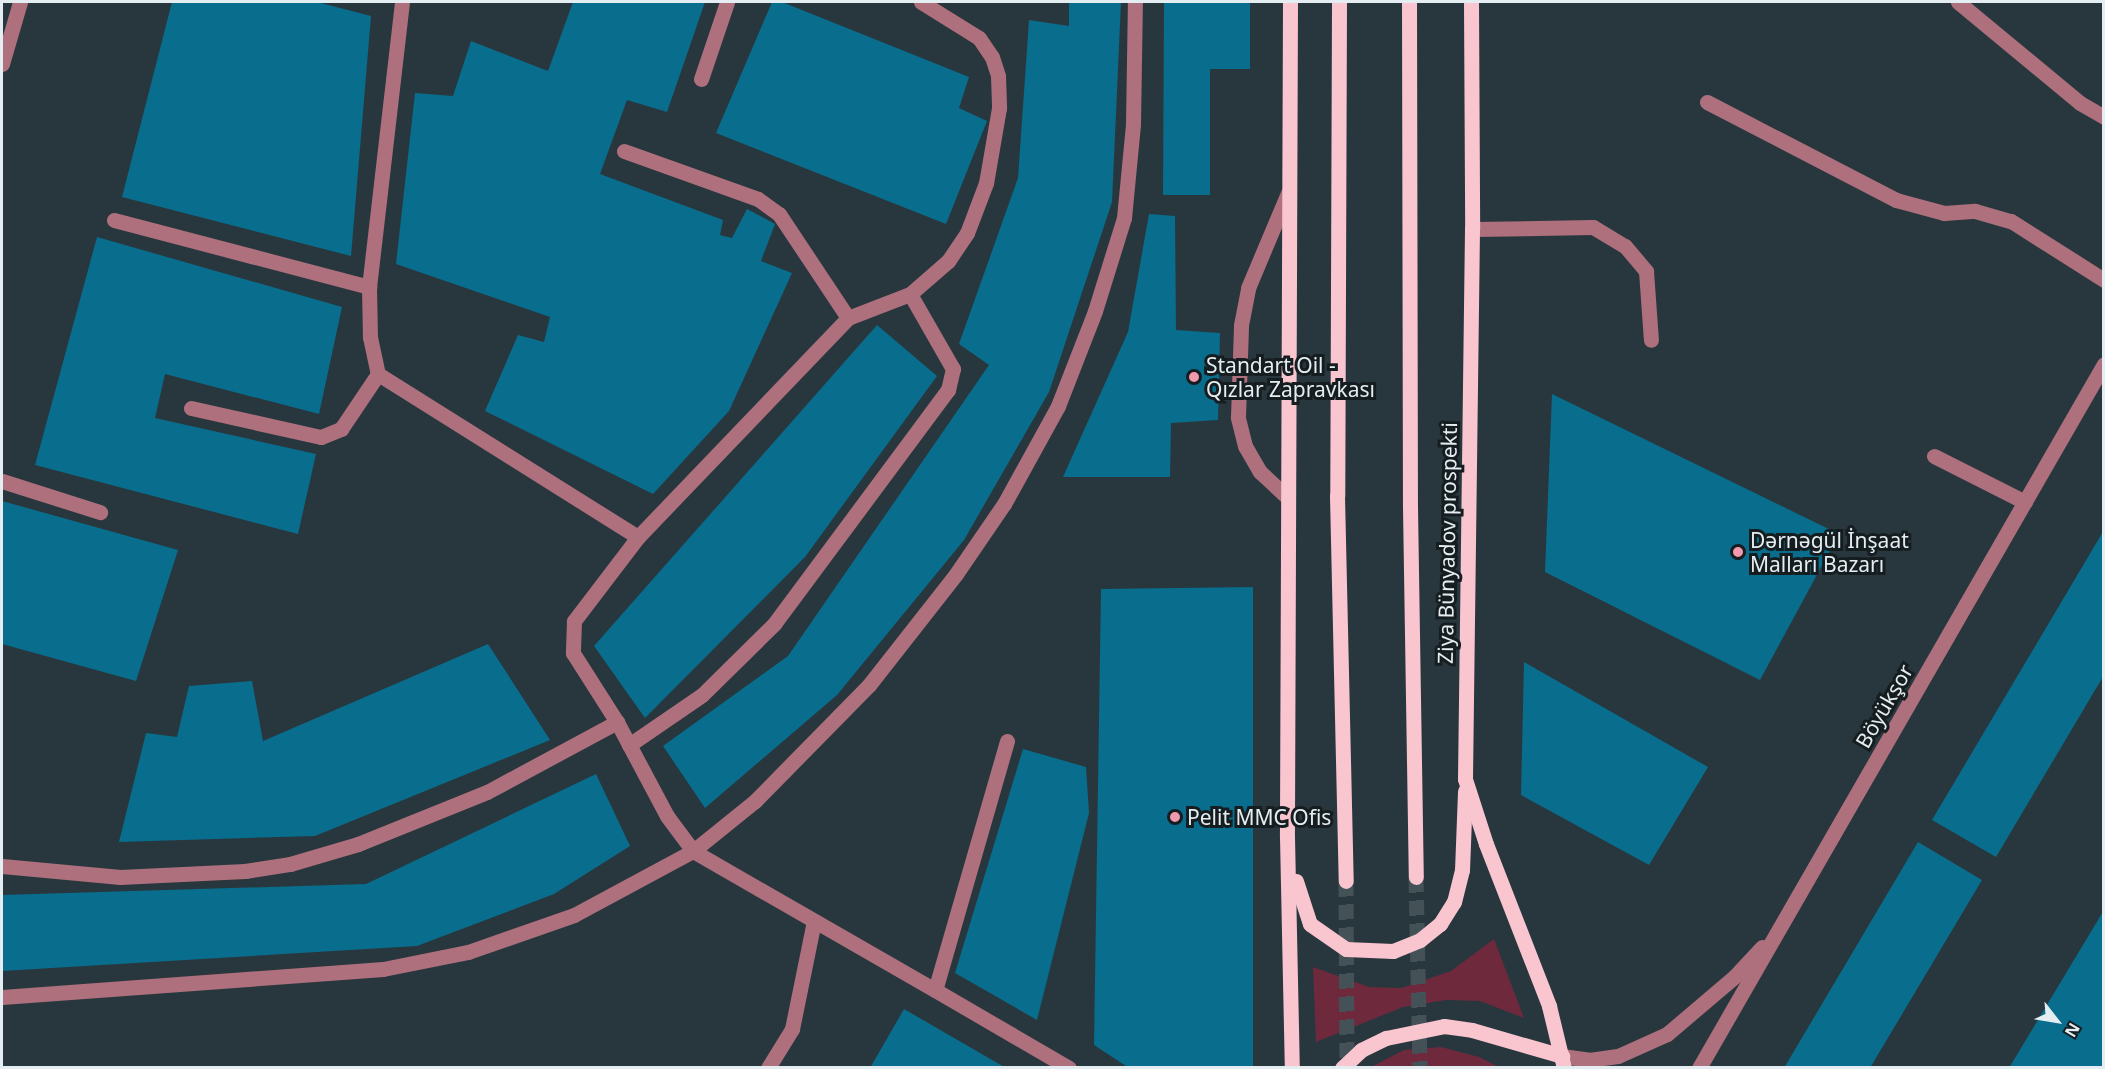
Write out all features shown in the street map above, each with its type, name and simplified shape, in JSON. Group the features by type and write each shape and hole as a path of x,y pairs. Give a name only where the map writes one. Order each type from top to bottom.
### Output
{"main road":[{"path":"1290,2 1287,837 1292,1068"},
{"path":"1339,2 1338,496 1346,882"},
{"name":"Ziya Bünyadov prospekti","path":"1409,2 1410,507 1416,877"},
{"name":"Ziya Bünyadov prospekti","path":"1471,2 1472,228 1465,779 1495,870 1549,1006 1563,1062"},
{"path":"1287,837 1300,902 1310,924 1346,948 1393,951 1420,940 1440,924 1454,902 1462,870 1465,779"},
{"path":"1342,1068 1361,1050 1386,1038 1444,1026 1472,1030 1563,1062"}],"street":[{"path":"2,64 20,2"},
{"path":"402,2 369,287 370,337 378,374 639,537"},
{"path":"701,79 727,2"},
{"path":"921,2 979,38 992,57 998,76 999,108 986,183 967,233 948,261 910,294 848,318 639,537 574,621 573,653 617,722 667,816 693,851 1069,1068"},
{"path":"2,997 383,969 468,952 574,915 693,851 754,801 868,685 956,574 1004,504 1058,406 1095,311 1124,218 1133,124 1135,2"},
{"path":"1958,2 2072,96 2103,117"},
{"path":"1707,102 1896,200 1944,213 1976,211 2011,221 2103,280"},
{"path":"624,151 758,199 779,214 848,318"},
{"path":"1287,497 1260,472 1245,446 1238,417 1241,324 1248,288 1288,192"},
{"path":"114,220 369,287"},
{"path":"1472,228 1593,227 1625,246 1646,271 1651,340"},
{"path":"629,745 702,695 774,624 948,390 953,369 910,294"},
{"name":"Böyükşor","path":"1699,1068 2025,502 2097,390 2103,364"},
{"path":"191,408 321,437 340,429 378,374"},
{"path":"1934,456 2025,502"},
{"path":"2,481 100,512"},
{"path":"2,866 120,877 245,871 290,864 380,836 487,792 617,722"},
{"path":"935,990 1007,741"},
{"path":"768,1068 792,1029 814,921"},
{"path":"1563,1062 1618,1056 1667,1034 1734,977 1784,922"}],"shaded area":[{"path":"1494,939 1524,1018 1480,1001 1446,1000 1403,1007 1316,1042 1313,967 1369,987 1402,988 1451,971"},
{"path":"1441,1047 1479,1057 1499,1067 1371,1067 1404,1050"}],"building":[{"path":"172,2 317,2 371,16 351,256 122,197"},
{"path":"573,2 705,2 667,112 627,100 600,174 723,220 720,235 732,238 747,209 775,224 761,261 792,273 729,411 653,494 485,411 518,335 544,342 550,317 396,264 415,93 453,96 471,41 548,71"},
{"path":"772,2 782,2 969,77 959,108 987,121 946,224 716,133"},
{"path":"1069,2 1121,2 1112,202 1049,392 964,540 837,695 705,808 663,746 788,656 989,365 959,344 1018,178 1029,20 1069,26"},
{"path":"1164,2 1250,2 1250,69 1210,69 1210,195 1163,195"},
{"path":"1149,214 1175,216 1176,330 1220,333 1218,420 1171,423 1170,477 1063,477 1128,332"},
{"path":"97,237 342,307 319,414 165,374 155,418 316,454 298,534 35,465"},
{"path":"877,325 937,376 805,557 645,718 594,646"},
{"path":"1552,394 1839,534 1760,680 1545,572"},
{"path":"2,501 178,550 136,681 2,644"},
{"path":"2104,530 2104,675 1996,857 1932,820"},
{"name":"Pelit MMC Ofis","path":"1253,587 1253,1068 1129,1068 1094,1045 1101,589"},
{"path":"488,644 550,740 315,836 119,842 146,733 177,737 189,686 252,681 263,741"},
{"path":"1524,662 1708,767 1649,865 1521,795"},
{"path":"1023,749 1086,767 1089,813 1037,1020 955,973"},
{"path":"596,774 630,846 554,894 417,946 2,971 2,895 366,884"},
{"path":"1918,842 1982,880 1870,1068 1784,1068"},
{"path":"2104,910 2104,1068 2009,1068"},
{"path":"904,1009 1006,1068 870,1068"}],"tunnel":[{"path":"1416,877 1420,1068"},
{"path":"1346,881 1347,1068"}],"place":[{"name":"Standart Oil - Qızlar Zapravkası","path":"1194,377"},
{"name":"Dərnəgül İnşaat Malları Bazarı","path":"1738,552"},
{"name":"Pelit MMC Ofis","path":"1175,817"}]}
